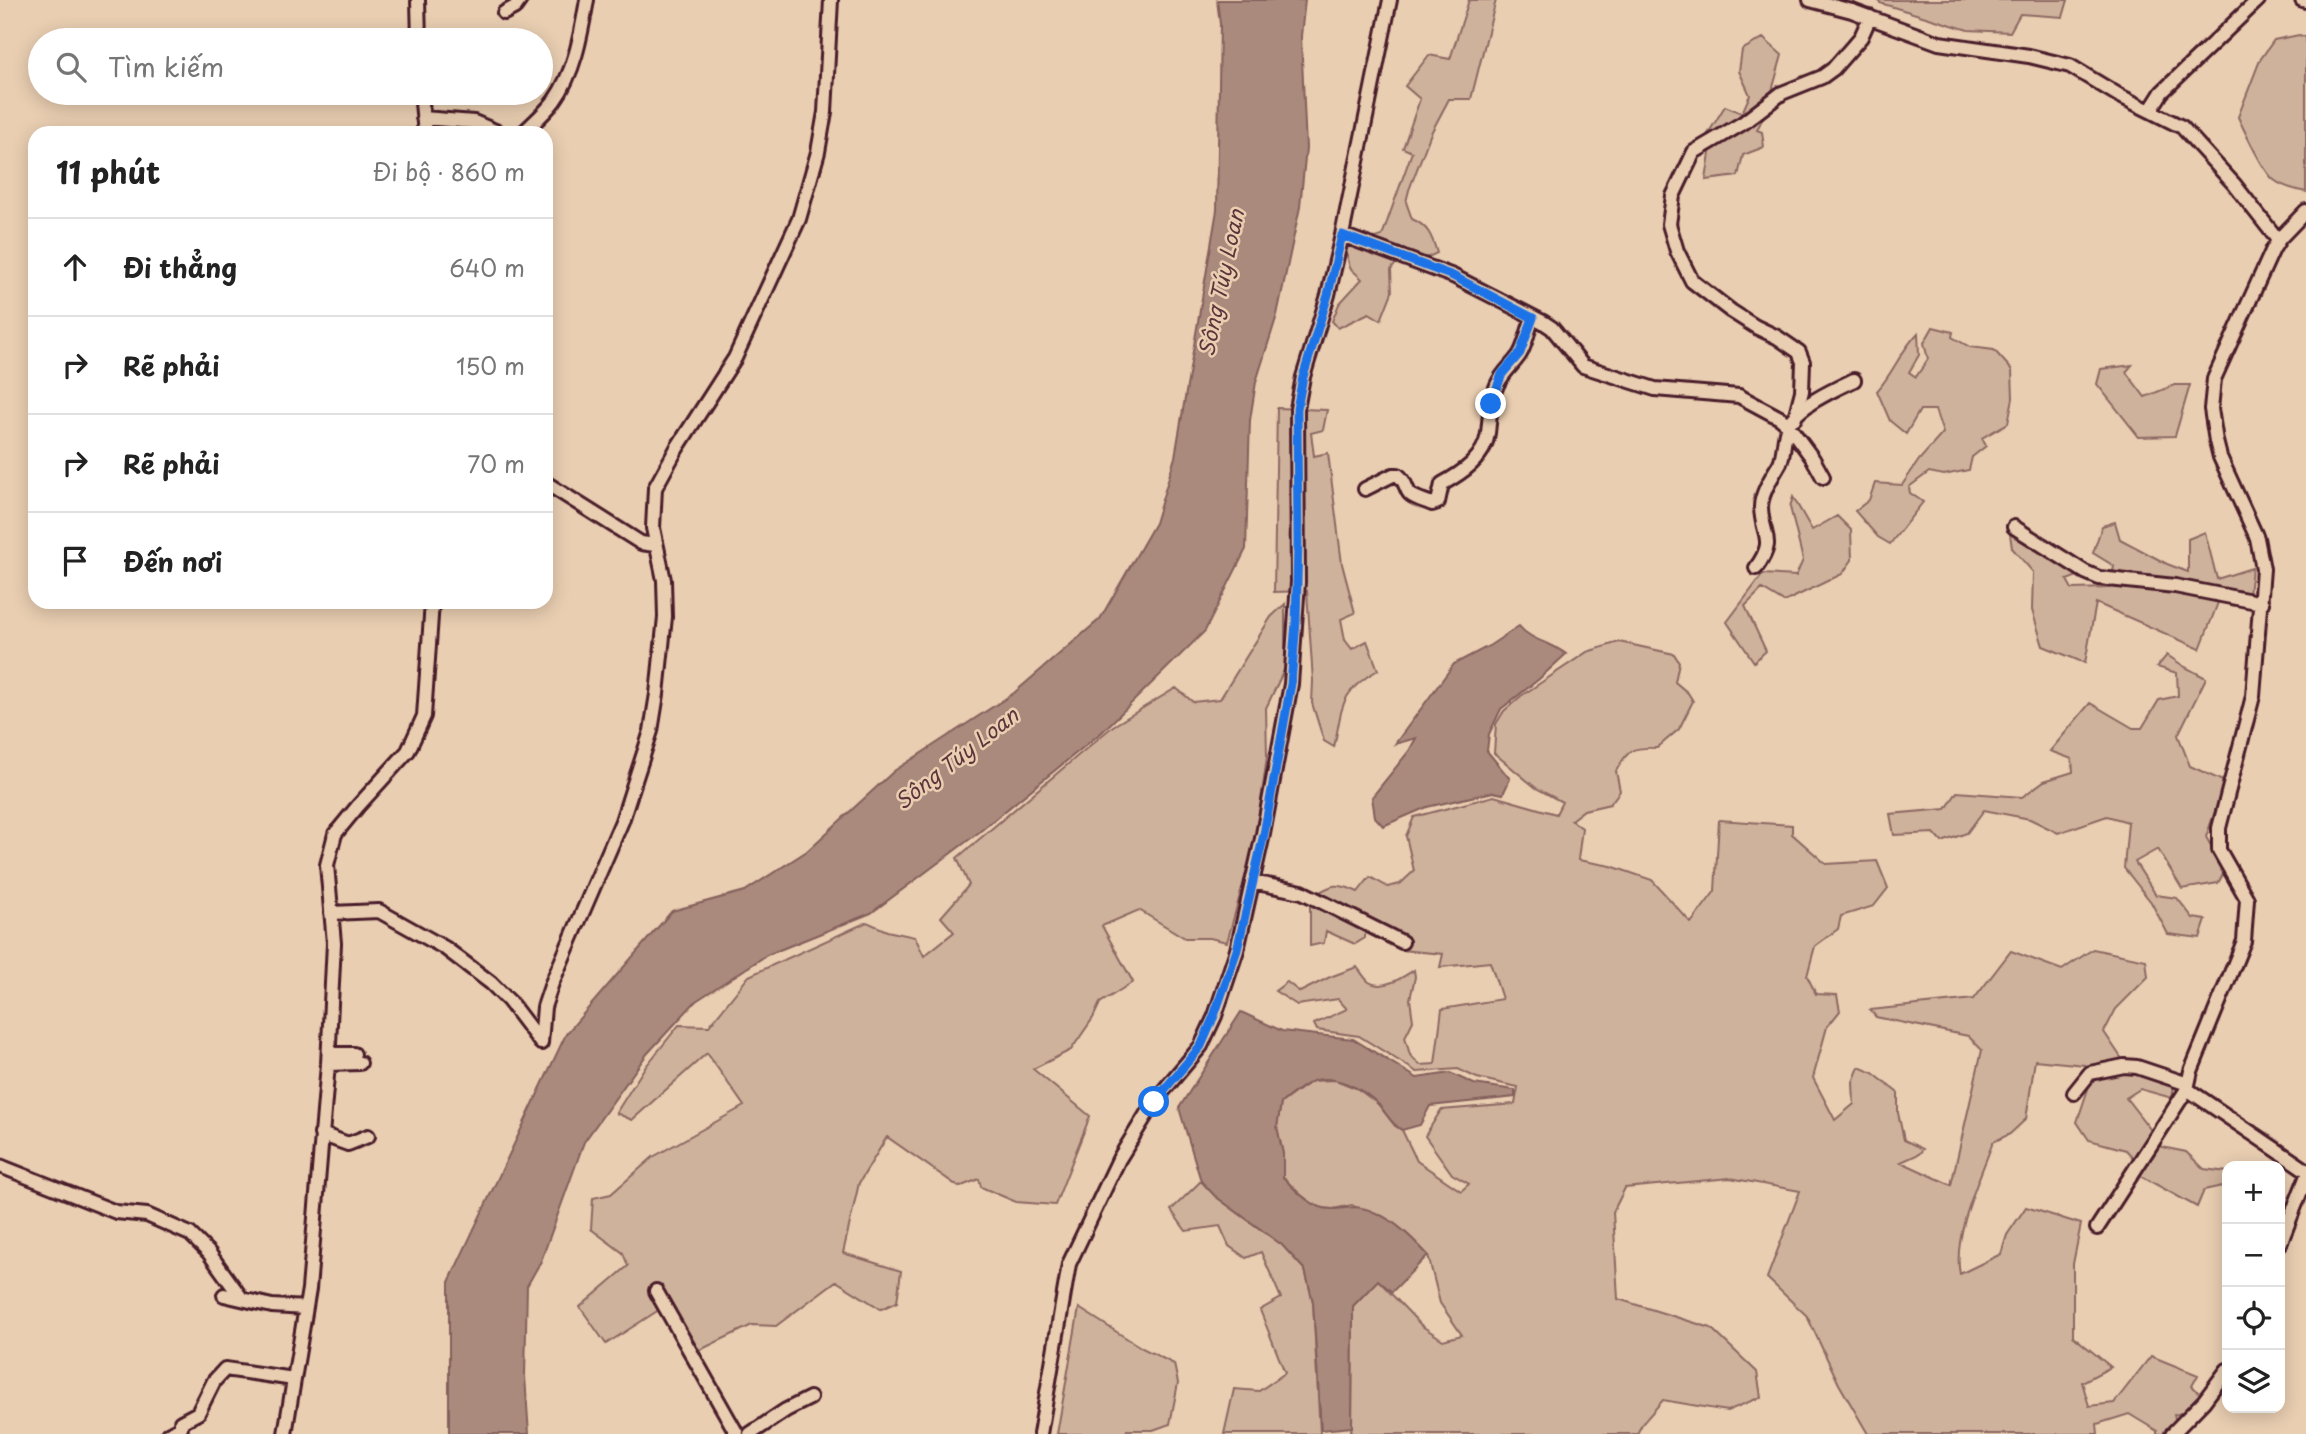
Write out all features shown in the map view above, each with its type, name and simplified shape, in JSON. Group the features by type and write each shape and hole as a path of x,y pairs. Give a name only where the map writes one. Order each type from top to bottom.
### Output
{"street":[{"path":"418,0 419,28"},
{"path":"504,13 515,7 520,0"},
{"path":"553,100 578,47 587,0"},
{"path":"331,913 379,911 445,948 497,988 541,1043 544,1007 552,983 622,821 651,731 665,617 664,580 653,528 656,488 677,448 735,358 799,219 818,152 825,112 831,0"},
{"path":"1041,1434 1069,1264 1119,1159 1154,1102 1201,1046 1237,950 1280,751 1291,684 1298,582 1297,409 1303,377 1328,295 1342,235 1390,0"},
{"path":"1810,0 1870,17 1939,43 2062,62 2120,96 2177,124 2235,184 2278,240"},
{"path":"2150,111 2162,92 2258,0"},
{"path":"1756,568 1769,542 1761,505 1783,456 1802,391 1803,362 1799,352 1731,311 1692,281 1677,251 1670,224 1673,196 1694,152 1743,123 1782,93 1822,77 1833,69 1861,37 1870,17"},
{"path":"422,105 424,126"},
{"path":"530,126 550,105"},
{"path":"423,118 474,122 483,126"},
{"path":"2097,1228 2188,1086 2191,1071 2244,941 2247,899 2219,850 2219,828 2253,696 2263,569 2257,538 2220,457 2213,426 2211,394 2214,379 2278,240 2306,211"},
{"path":"1342,235 1453,276 1552,328 1583,366 1655,389 1739,396 1791,422 1823,477"},
{"path":"1365,489 1398,475 1406,482 1409,493 1432,504 1438,502 1442,484 1467,468 1481,451 1487,436 1496,386 1502,374 1520,353 1533,318"},
{"path":"1791,422 1802,410 1854,380"},
{"path":"553,487 641,543 655,545"},
{"path":"2014,527 2099,578 2175,586 2262,603"},
{"path":"285,1434 306,1308 329,1059 334,943 327,865 335,834 408,751 424,716 432,609"},
{"path":"1252,882 1302,892 1402,942"},
{"path":"329,1059 357,1058"},
{"path":"2074,1093 2090,1073 2124,1066 2137,1067 2188,1086 2306,1170"},
{"path":"321,1134 348,1144 368,1136"},
{"path":"0,1166 116,1212 147,1215 190,1234 209,1253 243,1299"},
{"path":"2285,1231 2306,1178"},
{"path":"300,1217 314,1219"},
{"path":"656,1291 737,1434"},
{"path":"224,1295 272,1306 306,1308"},
{"path":"168,1434 176,1432 181,1427 181,1422 198,1413 214,1381 225,1369 294,1379"},
{"path":"2172,1434 2204,1401 2222,1377"},
{"path":"750,1434 810,1398"}],"shaded area":[{"path":"1469,0 1496,0 1471,99 1449,99 1431,133 1406,202 1412,219 1429,232 1437,253 1422,260 1403,254 1391,270 1392,292 1381,320 1369,313 1338,328 1332,321 1339,304 1362,279 1350,268 1345,247 1382,236 1412,152 1403,148 1420,99 1405,86 1429,55 1450,59"},
{"path":"1879,0 2068,0 2063,17 2020,14 2010,32 1968,30 1880,3"},
{"path":"2299,35 2306,37 2306,192 2281,185 2270,176 2238,117 2260,60 2274,40"},
{"path":"1763,38 1782,55 1767,109 1757,130 1762,132 1764,147 1743,155 1738,176 1706,180 1710,153 1703,142 1725,106 1742,113 1750,95 1739,71 1742,50"},
{"path":"1933,327 1953,332 1952,337 1970,347 1994,350 2012,370 2013,398 2008,423 1982,438 1986,446 1972,457 1969,470 1944,475 1929,472 1909,487 1910,493 1923,502 1890,544 1878,537 1855,511 1869,500 1875,483 1902,485 1919,460 1943,433 1935,410 1920,410 1906,434 1890,421 1877,391 1918,333 1919,355 1909,372 1916,377 1928,359 1924,343"},
{"path":"2132,365 2126,372 2145,397 2174,385 2190,385 2175,436 2139,437 2097,384 2101,369"},
{"path":"1277,408 1327,410 1323,430 1311,433 1314,456 1328,453 1342,564 1355,613 1341,619 1345,640 1352,649 1367,641 1378,670 1349,693 1342,710 1334,747 1324,741 1312,703 1307,591 1274,592"},
{"path":"1793,497 1812,530 1837,516 1851,530 1852,560 1842,574 1784,602 1762,589 1745,606 1766,651 1754,662 1727,622 1763,574 1796,576 1803,560 1790,507"},
{"path":"2115,522 2120,539 2188,572 2188,539 2205,532 2217,579 2252,568 2249,594 2219,600 2200,649 2096,603 2085,663 2043,646 2032,610 2033,572 2012,548 2010,534 2043,546 2080,575 2067,580 2072,589 2110,588 2114,566 2093,553 2102,526"},
{"path":"1285,604 1285,668 1266,708 1267,757 1256,837 1227,942 1210,938 1185,938 1139,910 1102,926 1133,982 1100,1003 1071,1050 1033,1069 1090,1116 1055,1205 1016,1202 981,1187 979,1179 959,1187 887,1137 859,1183 843,1253 901,1271 897,1302 881,1309 836,1281 776,1326 752,1325 700,1350 659,1310 606,1344 580,1307 628,1266 623,1253 591,1229 593,1198 611,1194 653,1157 744,1106 707,1053 632,1120 616,1113 643,1070 679,1025 709,1026 749,976 867,922 887,931 915,937 924,956 954,932 941,917 969,885 957,858 1113,726 1176,688 1193,702 1220,699 1271,617"},
{"path":"1619,642 1674,654 1679,662 1675,682 1693,701 1679,729 1657,748 1636,749 1624,758 1616,771 1620,791 1610,804 1584,810 1571,820 1582,828 1578,860 1611,866 1652,880 1691,923 1715,891 1719,820 1792,825 1792,834 1826,864 1877,861 1888,888 1874,906 1841,916 1838,929 1815,946 1807,976 1816,994 1837,995 1840,1011 1827,1027 1813,1078 1835,1120 1854,1104 1853,1082 1859,1067 1873,1073 1898,1093 1898,1113 1904,1140 1923,1149 1919,1154 1901,1162 1951,1185 1982,1050 1968,1036 1876,1017 1870,1010 1974,999 2011,951 2062,970 2093,949 2146,960 2148,977 2116,1009 2104,1032 2126,1065 2174,1087 2172,1098 2140,1089 2126,1098 2150,1129 2157,1146 2186,1152 2204,1169 2222,1171 2222,1186 2204,1190 2197,1207 2137,1174 2139,1164 2126,1150 2089,1140 2077,1122 2091,1080 2085,1065 2035,1060 2026,1119 2010,1134 1993,1142 1969,1207 1960,1243 1960,1274 2001,1254 2007,1235 2026,1207 2081,1224 2073,1264 2073,1336 2111,1367 2082,1382 2089,1406 2114,1403 2151,1356 2198,1375 2192,1386 2203,1396 2193,1410 2174,1415 2180,1434 2157,1434 2157,1431 2129,1414 2097,1424 2098,1434 1868,1434 1839,1384 1807,1316 1767,1278 1800,1191 1730,1178 1625,1188 1613,1212 1618,1299 1711,1328 1757,1372 1761,1397 1727,1411 1663,1400 1642,1424 1637,1434 1350,1434 1353,1306 1378,1280 1422,1326 1443,1340 1462,1335 1440,1303 1428,1255 1411,1238 1352,1205 1333,1209 1318,1208 1283,1177 1283,1154 1277,1127 1281,1103 1311,1081 1336,1080 1358,1089 1378,1104 1395,1126 1402,1130 1417,1161 1461,1191 1469,1184 1452,1174 1425,1136 1441,1110 1515,1104 1518,1087 1477,1078 1458,1069 1417,1072 1359,1036 1317,1030 1314,1024 1347,1009 1338,999 1297,1005 1275,991 1287,982 1300,992 1357,967 1369,982 1380,985 1393,982 1414,970 1410,999 1413,1021 1405,1037 1410,1055 1420,1065 1435,1064 1442,1009 1502,999 1490,962 1440,967 1443,954 1401,950 1365,927 1365,938 1355,944 1326,931 1324,943 1310,946 1310,898 1333,886 1344,886 1358,892 1370,877 1388,887 1400,884 1414,871 1406,836 1414,817 1494,796 1556,814 1562,802 1536,788 1494,753 1496,724 1504,711 1521,696 1587,652"},
{"path":"2167,655 2206,678 2178,735 2190,766 2225,782 2206,837 2225,871 2218,883 2182,889 2158,849 2135,862 2156,895 2177,898 2193,918 2206,920 2200,938 2168,934 2151,902 2124,868 2128,822 2107,816 2058,833 2030,819 1984,810 1967,833 1942,842 1934,833 1894,835 1890,814 1946,809 1957,792 2022,797 2044,781 2073,772 2072,759 2050,751 2090,703 2133,728 2142,728 2159,700 2178,696 2177,673 2157,667"},
{"path":"1201,1181 1215,1196 1282,1245 1305,1270 1313,1302 1320,1434 1224,1434 1234,1389 1259,1391 1285,1373 1260,1310 1281,1298 1261,1252 1246,1258 1229,1246 1220,1226 1186,1231 1171,1210"},
{"path":"1079,1308 1142,1348 1174,1364 1178,1383 1170,1424 1153,1430 1127,1430 1126,1434 1057,1434"}],"water":[{"name":"Sông Túy Loan","path":"1217,0 1305,0 1301,36 1306,148 1300,207 1277,315 1256,382 1250,420 1246,549 1205,631 1102,732 978,833 871,913 767,955 696,1001 647,1054 584,1142 541,1261 527,1286 525,1376 529,1434 449,1434 449,1282 566,1034 672,911 745,891 807,851 894,771 1014,693 1100,619 1155,523 1175,457 1217,210 1220,24"},
{"path":"1519,626 1529,635 1566,654 1501,709 1489,734 1487,751 1510,779 1503,794 1493,792 1427,807 1383,826 1375,817 1372,797 1409,751 1416,738 1395,744 1454,664 1489,646"},
{"path":"1241,1012 1282,1031 1353,1039 1417,1078 1450,1073 1474,1084 1515,1090 1515,1097 1430,1106 1420,1125 1402,1130 1373,1099 1336,1080 1309,1083 1281,1103 1277,1127 1283,1154 1283,1177 1293,1188 1305,1199 1319,1206 1333,1209 1359,1208 1383,1216 1404,1231 1428,1255 1392,1292 1378,1280 1353,1306 1352,1427 1321,1430 1313,1302 1305,1270 1282,1245 1215,1196 1201,1181 1179,1108"}],"route":[{"path":"1154,1102 1201,1046 1214,1016 1237,950 1264,834 1291,684 1296,622 1297,409 1303,377 1328,295 1342,235 1453,276 1533,318 1520,353 1502,374 1491,404"}]}
